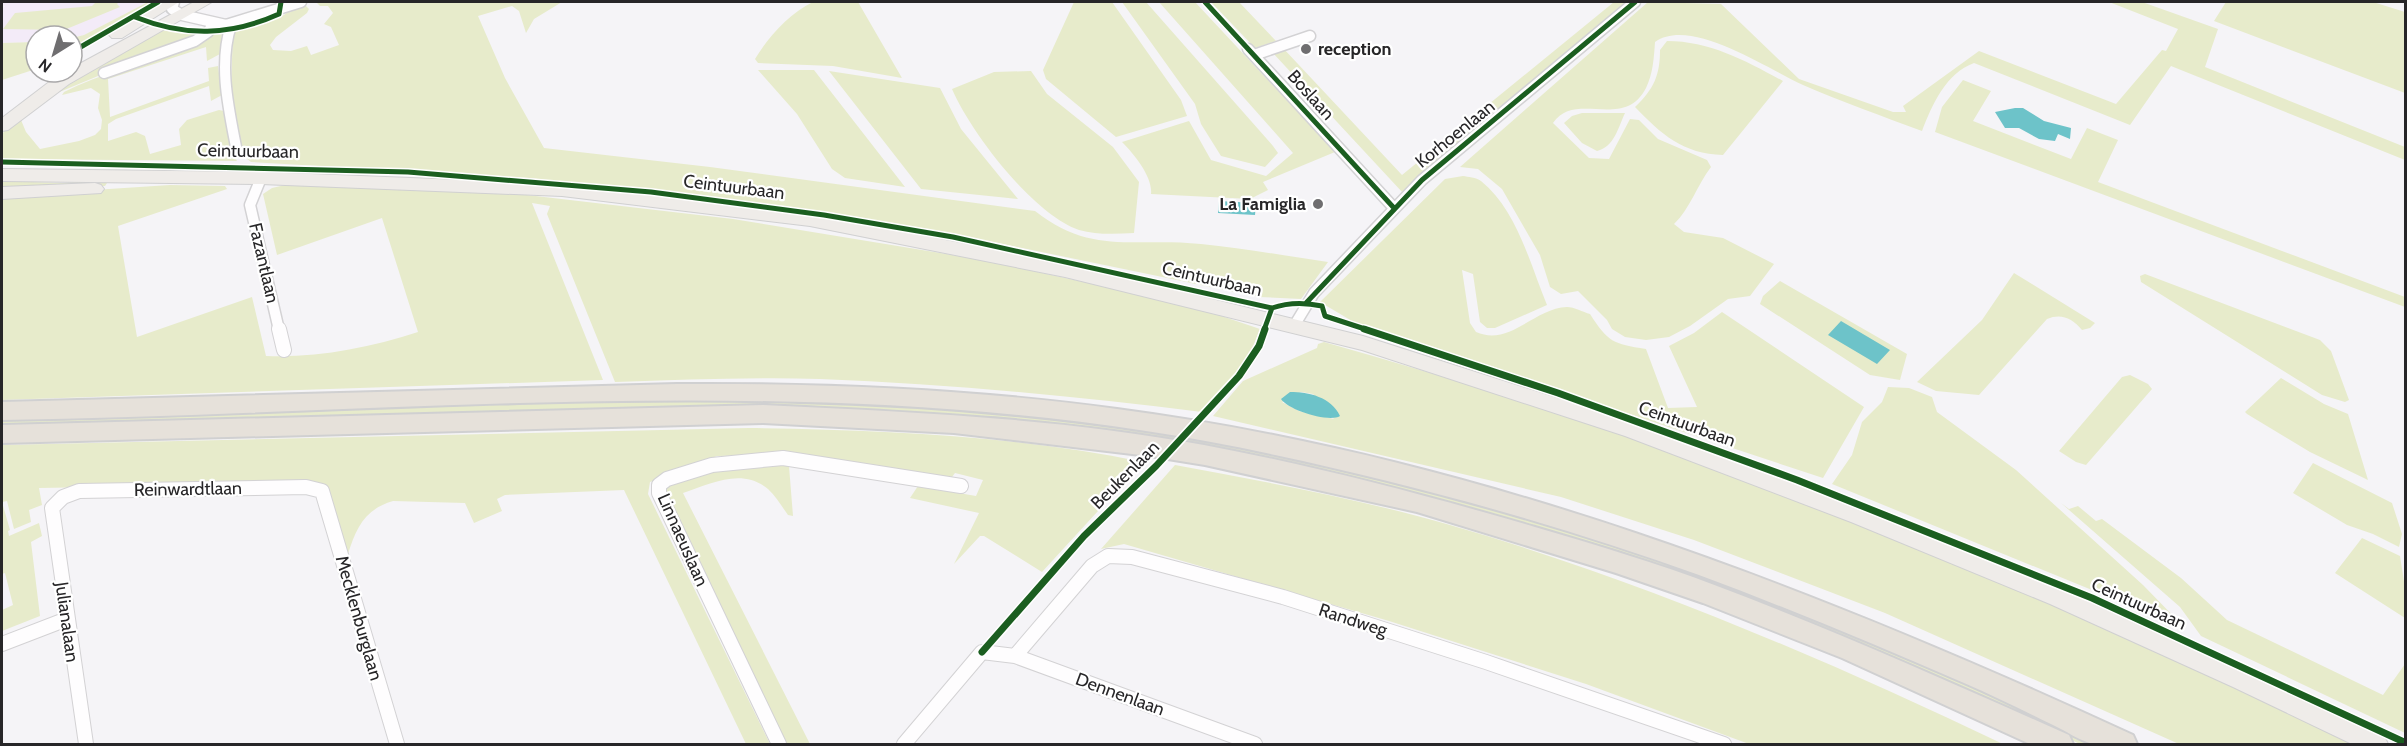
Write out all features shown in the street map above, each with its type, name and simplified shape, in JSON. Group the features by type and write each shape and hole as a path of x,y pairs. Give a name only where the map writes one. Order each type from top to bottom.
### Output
{"highway":[{"path":"2,411 581,394 763,392 964,401 1222,433 1349,460 1478,493 1695,561 1856,623 1984,679 2123,744"},
{"path":"2,434 763,414 954,424 1149,446 1205,455 1417,502 1616,562 1709,594 1851,650 2059,744"}],"main road":[{"path":"84,56 176,6 201,3"},
{"path":"2,126 63,80 176,6"},
{"path":"2,113 40,84"},
{"name":"Ceintuurbaan","path":"2,175 186,179 261,178 562,190 810,220 1065,270 1364,343 1505,387 1631,430 1859,516 2058,597 2241,679 2376,744"},
{"name":"Ceintuurbaan","path":"2,193 102,188 186,179"}],"street":[{"path":"176,6 212,22 231,25 281,5 301,2"},
{"name":"Korhoenlaan","path":"1294,326 1314,293 1422,180 1635,2"},
{"path":"201,3 201,14 212,22"},
{"path":"104,74 195,41 208,32 212,22"},
{"path":"231,25 226,39 227,89 237,152"},
{"name":"Boslaan","path":"1310,36 1251,52 1394,208"},
{"name":"Fazantlaan","path":"261,178 251,197 250,205 284,350"},
{"name":"Linnaeuslaan","path":"779,744 659,493 659,484 712,465 783,458 962,486"},
{"name":"Reinwardtlaan","path":"57,502 79,491 306,487 322,491"},
{"name":"Mecklenburglaan","path":"322,491 397,744"},
{"name":"Julianalaan","path":"57,502 52,508 52,516 86,744"},
{"name":"Randweg","path":"1015,656 1092,566 1108,556 1132,557 1283,597 1486,662 1724,744"},
{"path":"2,644 67,619"},
{"name":"Dennenlaan","path":"904,744 982,652 1015,656 1224,739 1255,744"}],"shaded area":[{"path":"2,2 148,2 84,35 84,24 24,24 24,42 2,43 2,10 5,6"}],"green space":[{"path":"96,2 119,2 117,4 120,7 79,24 24,24 24,29 3,29 15,13 92,6"},
{"path":"148,2 155,2 84,42 84,35"},
{"path":"316,2 562,2 534,19 526,33 519,11 512,6 478,16 505,78 544,148 710,167 1035,211 1056,225 1076,234 1115,242 1201,244 1328,262 1301,299 1259,297 998,243 784,206 529,178 251,162 242,155 231,85 233,33 284,15 293,7 305,5 309,9 307,13 276,37 270,45 273,50 291,51 307,46 311,55 339,45 331,27 324,24 333,13 328,6 320,6"},
{"path":"813,2 858,2 902,78 833,66 758,63 755,59 773,34 788,19"},
{"path":"1074,2 1112,2 1181,100 1187,116 1116,137 1046,79 1043,70"},
{"path":"1122,2 1146,2 1273,146 1278,153 1265,167 1221,156 1201,124 1195,104"},
{"path":"1159,2 1195,2 1335,152 1263,182 1268,190 1250,199 1151,194 1146,173 1122,142 1189,121 1211,160 1266,176 1293,153"},
{"path":"1211,2 1239,2 1276,41 1255,48"},
{"path":"1614,2 1631,2 1403,193 1272,52 1283,48 1402,175"},
{"path":"1648,2 1721,4 1799,79 1893,112 1906,112 1903,106 1979,51 2116,104 2162,50 2166,51 2178,29 2109,2 2142,2 2218,29 2205,67 2405,147 2405,160 2171,66 2130,125 1974,63 1955,74 1941,91 1922,131 1803,85 1751,58 1709,40 1689,36 1670,36 1655,42 1650,77 1646,88 1637,100 1625,107 1613,109 1574,110 1562,114 1553,123 1589,158 1609,159 1630,119 1639,120 1658,139 1707,160 1711,167 1685,211 1674,224 1684,232 1723,238 1774,264 1750,296 1728,299 1690,326 1669,337 1646,340 1625,337 1612,329 1607,320 1578,291 1561,294 1550,287 1540,255 1502,189 1478,169 1460,167"},
{"path":"2226,2 2373,2 2405,12 2405,93 2214,21"},
{"path":"156,30 202,33 84,82 84,72"},
{"path":"222,34 220,54 207,61 206,47 108,79 110,117 209,81 208,68 218,66 222,95 211,101 209,86 116,119 108,124 108,141 136,132 145,136 150,154 181,145 179,129 187,120 219,110 224,111 231,148 237,161 2,159 2,136 9,125 65,84 79,84 57,93 21,120 26,132 40,149 79,141 95,135 101,129 102,120 98,108 100,94 91,88 62,95 64,92 205,37"},
{"path":"1667,41 1713,48 1783,81 1723,155 1696,151 1674,141 1654,126 1635,107 1655,81 1660,50"},
{"path":"24,42 24,73 2,80 2,43"},
{"path":"758,70 814,70 905,187 845,178 832,169 797,114"},
{"path":"829,71 940,88 961,129 1018,199 921,189"},
{"path":"1031,71 1047,94 1113,147 1139,182 1134,233 1086,232 1061,221 1042,207 1005,170 988,149 952,89 994,72"},
{"path":"1963,80 1991,91 1973,121 2071,159 2087,128 2118,140 2098,182 2405,297 2405,307 1935,132 1942,107"},
{"path":"1582,113 1625,113 1611,141 1603,149 1597,151 1582,143 1564,123 1572,116"},
{"path":"1463,176 1481,181 1504,207 1521,238 1547,305 1495,328 1487,328 1480,322 1473,274 1462,270 1470,323 1476,332 1500,335 1555,309 1567,307 1576,309 1590,314 1602,331 1612,340 1646,349 1668,408 1697,407 1669,346 1694,333 1722,312 1864,407 1823,478 1357,324 1320,302 1445,179"},
{"path":"109,180 105,186 2,190 2,181 63,183"},
{"path":"170,185 225,186 227,189 118,226 137,337 252,297 266,356 343,351 418,332 382,218 277,255 263,194 272,188 285,185 396,187 527,195 733,219 983,260 1189,305 1260,329 1246,364 1202,412 1011,391 868,381 769,378 615,382 547,214 550,206 532,203 603,380 2,400 2,196"},
{"path":"2014,273 2095,323 2090,328 2082,330 2066,318 2057,316 2047,319 1979,395 1936,391 1917,382 1982,320"},
{"path":"2145,274 2320,340 2331,351 2349,400 2345,402 2322,395 2141,282 2140,276"},
{"path":"1780,281 1907,354 1900,380 1870,375 1760,304 1763,296"},
{"path":"1324,342 1503,395 1681,454 1750,480 1854,521 2108,628 2259,696 2358,744 2179,744 1885,613 1694,540 1561,497 1213,416 1243,381 1317,348 1318,344","holes":["1301,392 1313,394 1334,419 1299,411 1282,402"]},
{"path":"2130,375 2148,384 2152,389 2086,465 2076,462 2059,451 2122,377"},
{"path":"2281,378 2324,404 2348,414 2368,480 2310,452 2245,412"},
{"path":"1888,387 1909,388 1932,397 1937,412 2016,470 2143,585 2185,628 1832,484 1852,455 1862,422 1882,402"},
{"path":"736,399 914,404 1164,432 1274,451 1575,528 1876,640 2102,744 2080,744 1944,680 1784,615 1204,450 625,410 2,427 2,416"},
{"path":"749,428 848,430 996,440 1143,462 1042,572 984,536 980,536 954,564 979,513 910,498 918,486 976,496 983,480 955,473 949,481 769,455 717,456 650,482 648,494 770,744 746,744 624,490 505,495 497,499 502,511 474,523 465,503 393,501 375,509 363,521 354,536 348,554 332,510 329,488 320,483 39,488 42,505 29,510 31,522 14,529 7,501 2,502 2,445"},
{"path":"2313,463 2392,503 2402,534 2399,547 2373,534 2347,525 2293,493"},
{"path":"742,465 789,466 793,516 788,515 768,489 748,479 726,479 683,493 810,744 785,744 663,490 666,485 703,470"},
{"path":"1175,465 1382,507 1450,525 1592,570 1800,652 2003,744 1749,744 1586,684 1389,621 1124,544 1101,549"},
{"path":"2,502 10,530 8,531 9,536 39,523 42,536 31,542 40,616 2,631 2,610 13,605 5,573 2,574"},
{"path":"2061,503 2069,509 2078,506 2096,521 2102,519 2181,578 2227,620 2383,695 2405,664 2405,733 2201,636 2180,607"},
{"path":"2362,538 2400,556 2405,588 2405,618 2335,573"}],"water":[{"path":"2023,108 2044,121 2071,128 2070,139 2058,134 2055,141 2039,139 2019,128 2005,128 1995,112"},
{"path":"1219,201 1256,203 1255,215 1218,213"},
{"path":"1841,321 1890,350 1877,364 1828,335"},
{"path":"1290,392 1319,397 1331,404 1340,416 1318,417 1300,411 1281,399"}],"cycle path":[{"path":"84,45 158,2"},
{"path":"135,17 171,29 207,33 243,28 261,22 279,14 281,2"},
{"path":"1205,2 1394,208"},
{"path":"1307,302 1422,180 1635,2"},
{"path":"2,162 246,166 408,172 570,183 738,203 910,229 1065,260 1272,308 1297,302 1322,306 1325,316 1558,393 1797,480 2092,598 2406,743"},
{"name":"Beukenlaan","path":"982,652 1084,536 1156,466 1239,376 1259,346 1272,308"}],"place":[{"name":"reception","path":"1306,49"},
{"name":"La Famiglia","path":"1318,204"}]}
